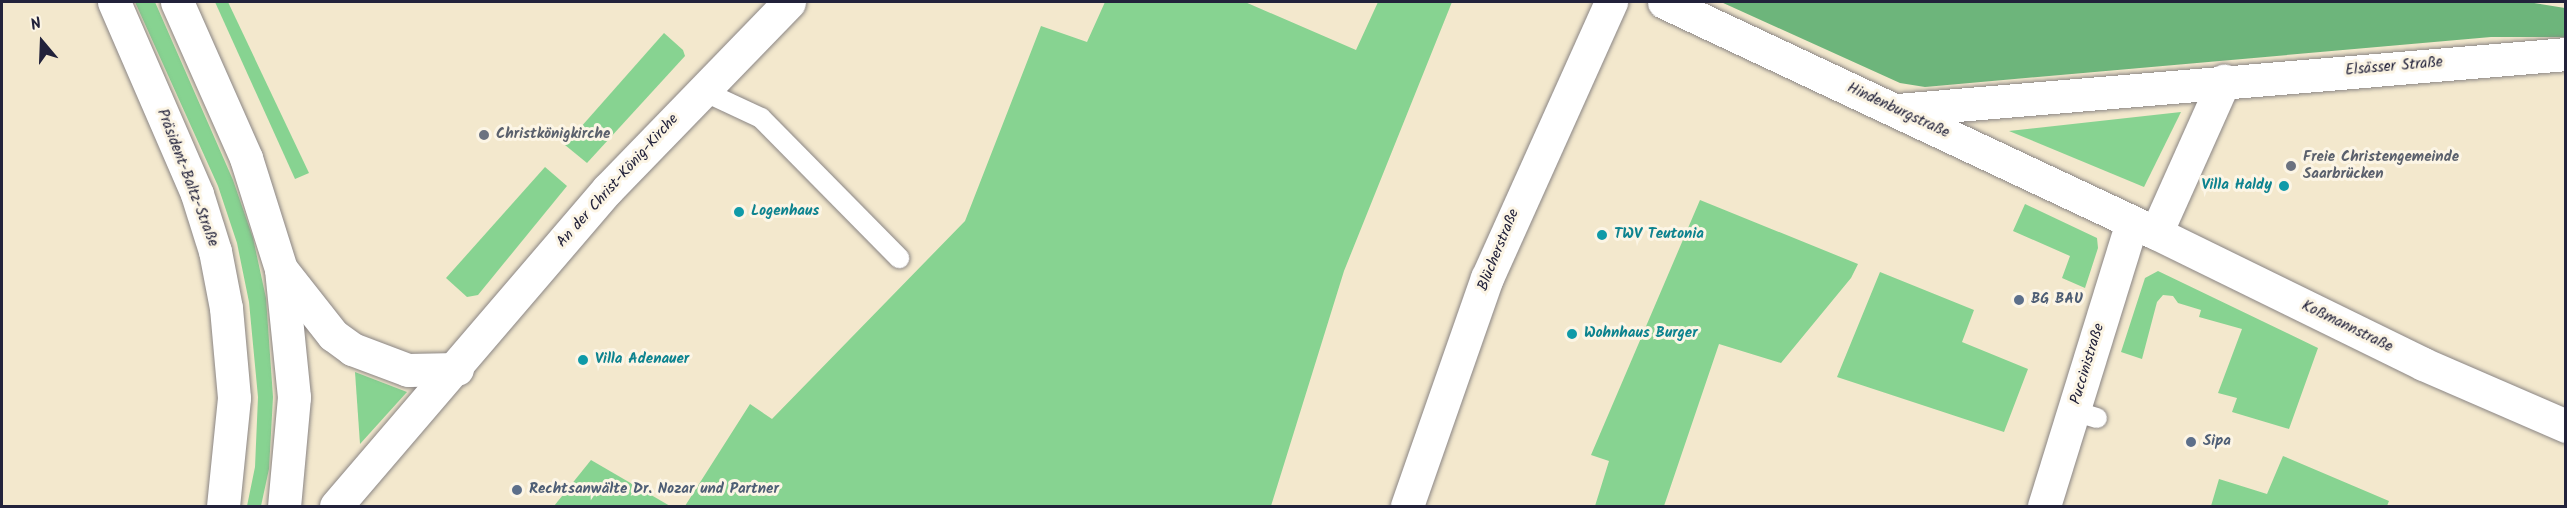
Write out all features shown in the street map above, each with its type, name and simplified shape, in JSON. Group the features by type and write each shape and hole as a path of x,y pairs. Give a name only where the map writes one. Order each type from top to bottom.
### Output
{"street":[{"name":"Präsident-Baltz-Straße","path":"114,2 197,194 215,251 228,318 234,398 222,507"},
{"path":"177,2 246,159 281,269 294,397 284,507"},
{"name":"An der Christ-König-Kirche","path":"336,507 457,369 608,189 701,90 789,2"},
{"name":"Blücherstraße","path":"1407,507 1487,278 1611,2"},
{"name":"Hindenburgstraße","path":"1664,2 2144,227"},
{"name":"Elsässer Straße","path":"1896,110 2565,54"},
{"path":"2144,227 2224,81"},
{"name":"Puccinistraße","path":"2044,507 2086,415 2144,227"},
{"name":"Koßmannstraße","path":"2144,227 2423,364 2565,426"},
{"path":"281,269 333,335 352,349 408,370 457,369"}],"lane":[{"path":"701,90 761,117 899,258"}],"green space":[{"path":"135,2 155,2 233,180 253,238 266,298 273,397 269,469 261,506 247,506 255,467 258,397 249,302 237,243 218,186"},
{"path":"215,2 228,2 309,173 295,179"},
{"path":"1105,2 1245,2 1356,50 1378,2 1452,2 1344,271 1271,506 685,506 750,404 772,419 965,221 1041,26 1087,42"},
{"path":"1721,2 2528,2 2565,8 2566,37 2491,37 1925,87 1900,83"},
{"path":"664,33 683,50 685,56 587,163 565,145"},
{"path":"2181,112 2144,187 2009,131"},
{"path":"545,167 567,186 478,295 467,297 446,278"},
{"path":"1700,200 1858,264 1851,278 1781,363 1719,344 1664,506 1595,506 1609,461 1591,455"},
{"path":"2025,204 2097,238 2098,248 2085,288 2062,278 2070,256 2013,231"},
{"path":"2158,271 2318,348 2289,429 2232,412 2237,398 2218,393 2242,329 2199,317 2201,310 2178,303 2173,296 2163,295 2157,302 2142,359 2121,352 2145,278"},
{"path":"1880,272 1974,310 1962,342 2028,369 2004,432 1837,377"},
{"path":"355,372 407,392 360,444"},
{"path":"2283,456 2389,501 2387,506 2211,506 2219,479 2267,494"},
{"path":"591,460 670,506 554,506"}],"place":[{"name":"Christkönigkirche","path":"484,135"},
{"name":"Freie Christengemeinde Saarbrücken","path":"2291,166"},
{"name":"Villa Haldy","path":"2284,186"},
{"name":"Logenhaus","path":"739,212"},
{"name":"TWV Teutonia","path":"1602,235"},
{"name":"BG BAU","path":"2019,300"},
{"name":"Wohnhaus Burger","path":"1572,334"},
{"name":"Villa Adenauer","path":"583,360"},
{"name":"Sipa","path":"2191,442"},
{"name":"Rechtsanwälte Dr. Nozar und Partner","path":"517,490"}]}
